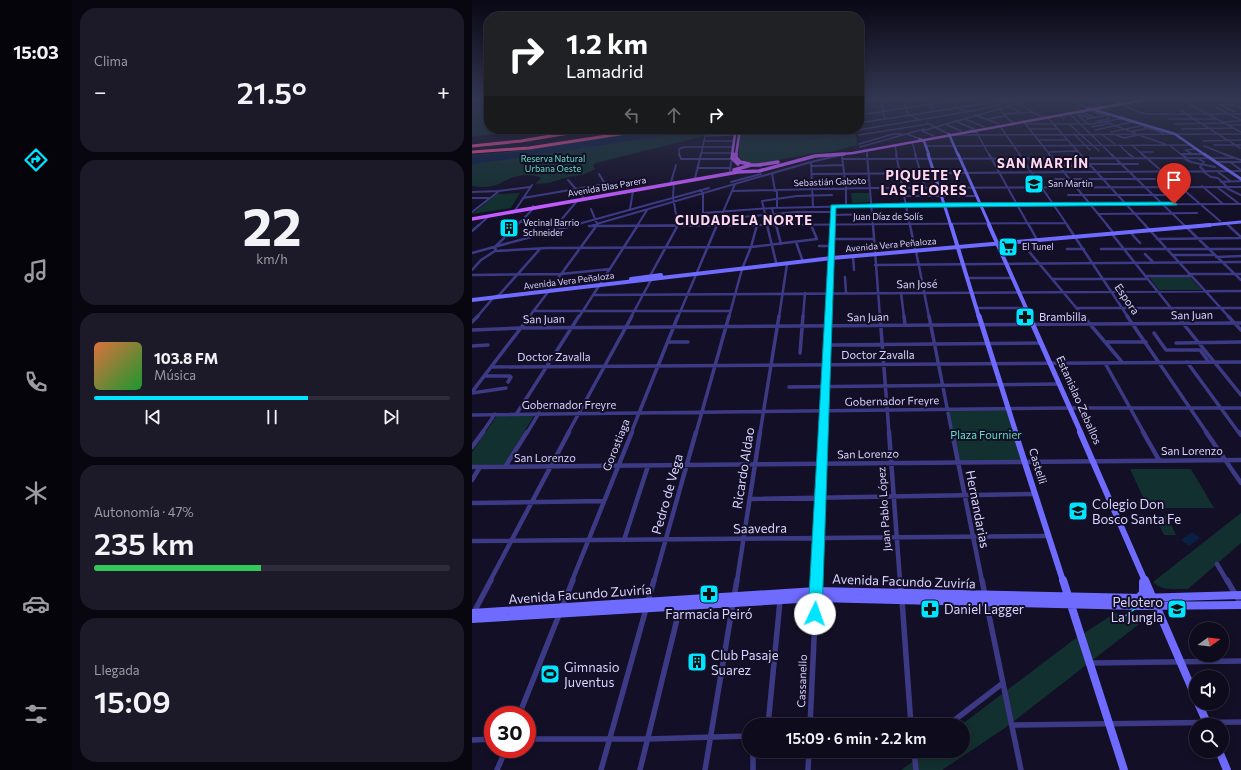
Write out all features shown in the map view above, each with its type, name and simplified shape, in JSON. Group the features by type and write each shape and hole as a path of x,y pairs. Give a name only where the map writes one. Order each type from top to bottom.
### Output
{"highway":[{"path":"521,141 557,135"},
{"path":"472,146 570,135"},
{"path":"508,150 572,140 591,135"},
{"path":"472,152 508,150 611,135"}],"main road":[{"path":"735,135 734,148 737,160 753,165"},
{"path":"738,135 732,153 732,159 745,172 759,171 765,173 789,162 815,156 846,154 862,149 921,140 943,135"},
{"path":"742,168 816,154 895,146 945,135"},
{"name":"Estanislao Zeballos","path":"950,135 1189,682"},
{"path":"1175,135 1241,180"},
{"name":"Castelli","path":"921,140 926,146 987,343 1124,770"},
{"path":"758,164 764,166 765,173"},
{"name":"Avenida Blas Parera","path":"472,218 634,191 742,168"},
{"name":"Avenida Blas Parera","path":"533,207 583,197 745,172"},
{"name":"Avenida Blas Parera","path":"472,218 489,216 514,210"},
{"name":"Avenida Vera Peñaloza","path":"1184,226 1220,221 1241,221"},
{"name":"Avenida Vera Peñaloza","path":"472,300 697,272 786,264 832,257 1021,242 1112,232 1241,221"},
{"name":"Avenida Vera Peñaloza","path":"1112,232 1130,232 1149,229"},
{"name":"Avenida Vera Peñaloza","path":"997,243 1036,238 1075,236"},
{"name":"Avenida Vera Peñaloza","path":"743,267 802,259 875,253"},
{"name":"Avenida Vera Peñaloza","path":"472,297 550,290"},
{"path":"1099,605 1109,602 1132,602 1140,598 1143,592 1144,584 1136,560"},
{"name":"Avenida Facundo Zuviría","path":"647,604 680,605 734,599 780,600 816,594"},
{"name":"Avenida Facundo Zuviría","path":"472,615 816,594 1070,600 1238,596"},
{"name":"Avenida Facundo Zuviría","path":"1070,600 1099,605 1156,606 1241,604"},
{"path":"1222,758 1227,770"}],"street":[{"path":"695,178 706,136 735,135"},
{"name":"Juan Pablo López","path":"859,135 862,149 867,159 869,172 870,206 874,238 910,718"},
{"path":"862,149 891,135"},
{"path":"908,135 921,140"},
{"path":"978,135 1036,238"},
{"name":"Espora","path":"1007,135 1241,483"},
{"path":"1036,135 1145,276 1241,395"},
{"path":"1064,135 1119,195 1178,263 1241,330"},
{"path":"1075,135 1090,150"},
{"path":"1081,135 1098,151"},
{"path":"1092,135 1241,280"},
{"path":"1101,135 1133,158"},
{"path":"1115,135 1124,138 1136,135"},
{"path":"1142,135 1170,145 1191,162 1214,167"},
{"path":"1219,135 1240,148"},
{"path":"1117,145 1166,144 1144,136 1122,141"},
{"path":"1039,140 1068,140"},
{"path":"1203,141 1241,140"},
{"path":"704,141 734,141"},
{"path":"912,142 925,187"},
{"path":"1132,145 1220,221"},
{"path":"926,146 1190,145"},
{"path":"1214,145 1241,145"},
{"name":"Hernandarias","path":"895,146 899,158 910,224 925,292 972,536 1021,770"},
{"path":"1204,146 1241,161"},
{"path":"697,168 730,170 732,159 684,160 680,158 679,149 684,147 734,148"},
{"path":"1175,150 1197,149"},
{"path":"1185,150 1192,154"},
{"path":"1048,152 1078,151"},
{"path":"1140,152 1152,152"},
{"path":"701,153 732,153"},
{"path":"1094,153 1099,158"},
{"path":"842,157 846,154"},
{"path":"1181,154 1204,154"},
{"path":"731,182 765,173 772,173 833,156 867,159 1146,157 1233,158"},
{"path":"842,157 846,188 846,205"},
{"path":"1198,158 1204,162 1200,167"},
{"path":"1216,162 1241,161"},
{"path":"811,162 813,206"},
{"path":"1229,162 1241,171"},
{"path":"1041,167 1138,164"},
{"path":"472,615 678,225 673,197 673,183 676,165"},
{"path":"812,166 843,165"},
{"path":"1200,167 1224,167"},
{"path":"1200,167 1211,177 1218,178 1227,187"},
{"path":"812,174 869,172 1241,171"},
{"path":"1218,172 1231,181"},
{"path":"472,392 582,248 597,225 735,184 765,173"},
{"path":"772,173 776,191 777,208"},
{"path":"523,198 605,184 599,174"},
{"path":"1055,179 1155,179"},
{"path":"568,180 583,197"},
{"path":"812,181 869,180"},
{"path":"1221,182 1241,180"},
{"name":"Gorostiaga","path":"523,706 680,311 735,184"},
{"path":"472,192 498,191 531,186 514,210"},
{"path":"1202,186 1223,204"},
{"name":"Sebastián Gaboto","path":"732,191 925,187 1241,186"},
{"path":"1217,187 1240,204"},
{"path":"1224,187 1232,192 1241,193"},
{"path":"472,253 709,188"},
{"path":"700,190 703,193 704,213 846,205 1240,204"},
{"path":"472,212 498,191"},
{"path":"630,209 634,191"},
{"path":"776,262 764,216 762,201 832,194"},
{"path":"1068,195 1176,195"},
{"path":"906,196 976,196"},
{"path":"472,198 490,198"},
{"path":"552,230 577,201"},
{"path":"813,206 833,207 846,205"},
{"path":"495,251 496,246 533,207"},
{"name":"Cassanello","path":"810,718 822,498 824,411 829,326 833,207"},
{"path":"772,208 775,225 781,244"},
{"path":"591,209 597,225"},
{"path":"517,413 647,210"},
{"path":"720,219 833,213 872,214"},
{"path":"1098,214 1197,213"},
{"path":"472,231 489,216"},
{"path":"520,222 582,222"},
{"name":"Juan Díaz de Solís","path":"589,226 1066,223"},
{"path":"1226,223 1241,237"},
{"path":"472,270 481,260 495,251 582,248 751,247 772,246 817,240 811,224"},
{"name":"Pedro de Vega","path":"602,770 647,604 688,465 730,311 757,225"},
{"path":"1130,232 1140,243"},
{"path":"1157,239 1241,237"},
{"path":"832,239 874,238"},
{"path":"796,242 802,259"},
{"path":"1021,242 1122,362"},
{"path":"819,246 832,246"},
{"path":"1101,249 1241,248"},
{"path":"472,322 493,298 500,294 540,249"},
{"path":"1067,249 1084,249"},
{"path":"1146,254 1154,263"},
{"path":"853,256 854,270"},
{"path":"1172,256 1241,256"},
{"path":"875,265 1241,262"},
{"name":"Ricardo Aldao","path":"705,770 756,465 762,412 778,326 786,264"},
{"path":"472,275 561,274 610,269"},
{"path":"1145,276 1241,274"},
{"path":"845,277 846,293"},
{"path":"967,278 1012,278"},
{"path":"1052,279 1148,279"},
{"name":"San José","path":"593,295 1241,291"},
{"path":"800,353 805,293"},
{"path":"901,293 905,325"},
{"path":"977,308 1025,308"},
{"path":"1076,308 1241,308"},
{"path":"533,311 730,311"},
{"path":"472,314 479,314"},
{"name":"San Juan","path":"472,330 520,328 1241,323"},
{"path":"1154,333 1166,350 1200,350 1209,362"},
{"path":"668,342 688,342"},
{"path":"1105,342 1146,342"},
{"path":"1176,343 1241,342"},
{"path":"828,345 1041,343"},
{"path":"472,346 488,345"},
{"name":"Doctor Zavalla","path":"491,367 770,366 1049,362 1241,362"},
{"path":"1105,362 1159,460"},
{"path":"1187,362 1241,435"},
{"path":"484,376 510,376 511,377 508,382"},
{"path":"789,387 1058,384"},
{"path":"472,392 506,388"},
{"name":"Gobernador Freyre","path":"472,415 517,413 639,414 1070,408 1241,408"},
{"path":"505,467 539,413"},
{"path":"472,447 495,414"},
{"name":"San Lorenzo","path":"472,467 756,465 1093,460 1241,460"},
{"path":"624,540 648,466"},
{"path":"472,480 480,467"},
{"path":"750,500 1035,494"},
{"path":"472,503 604,501"},
{"name":"Saavedra","path":"472,541 896,536 1049,536"},
{"path":"1217,564 1238,596 1241,604"},
{"path":"769,718 780,600"},
{"path":"640,770 680,605"},
{"path":"1090,663 1241,661"},
{"path":"957,718 1003,683"},
{"path":"1229,723 1241,722"},
{"path":"1012,725 1189,724"},
{"path":"536,739 647,739 742,736"},
{"path":"472,740 484,740"},
{"path":"497,770 502,758"},
{"path":"753,758 753,770"},
{"path":"808,770 809,758"},
{"path":"915,758 916,770"}],"green space":[{"path":"472,135 488,135 472,137"},
{"name":"Reserva Natural Urbana Oeste","path":"620,135 719,135 704,136 596,163 593,165 595,169 587,173 548,183 537,184 536,183 541,178 537,176 524,175 511,178 497,185 483,187 472,186 472,155 518,151"},
{"path":"741,135 856,135 857,145 831,152 816,153 763,163 747,163 740,159"},
{"path":"520,193 511,208 472,214 497,194"},
{"path":"851,193 869,193 870,202 852,203"},
{"path":"1149,277 1190,277 1202,290 1159,290"},
{"name":"Plaza Fournier","path":"1009,409 1025,461 958,462 947,410"},
{"path":"498,414 535,414 504,465 472,465 472,452"},
{"path":"1130,469 1191,469 1214,508 1148,508"},
{"path":"1241,513 1241,543 1188,589 1164,588 1153,582"},
{"path":"1155,516 1167,516 1176,535 1164,535"},
{"path":"1115,613 1147,618 1005,728 970,751 970,718 1072,641"},
{"path":"917,758 960,758 942,770 901,770"}],"water":[{"path":"626,135 668,135 472,164 472,156 519,152"},
{"path":"1192,532 1200,538 1189,546 1181,540"}],"waterway":[{"path":"807,139 830,135"}],"tram line":[{"path":"1117,622 1139,606"}],"place":[{"name":"San Martin","path":"1034,184"},
{"name":"Vecinal Barrio Schneider","path":"509,228"},
{"name":"El Tunel","path":"1008,247"},
{"name":"Brambilla","path":"1025,317"},
{"name":"Colegio Don Bosco Santa Fe","path":"1078,511"},
{"name":"Farmacia Peiró","path":"709,594"},
{"name":"Daniel Lagger","path":"930,609"},
{"name":"Pelotero La Jungla","path":"1177,609"},
{"name":"Club Pasaje Suarez","path":"697,662"},
{"name":"Gimnasio Juventus","path":"550,674"}],"district":[{"name":"SAN MARTÍN","path":"1043,163"},
{"name":"PIQUETE Y LAS FLORES","path":"924,182"},
{"name":"CIUDADELA NORTE","path":"744,220"}],"route":[{"path":"815,614 822,498 824,411 832,258 833,207 908,205 1174,204"}]}
